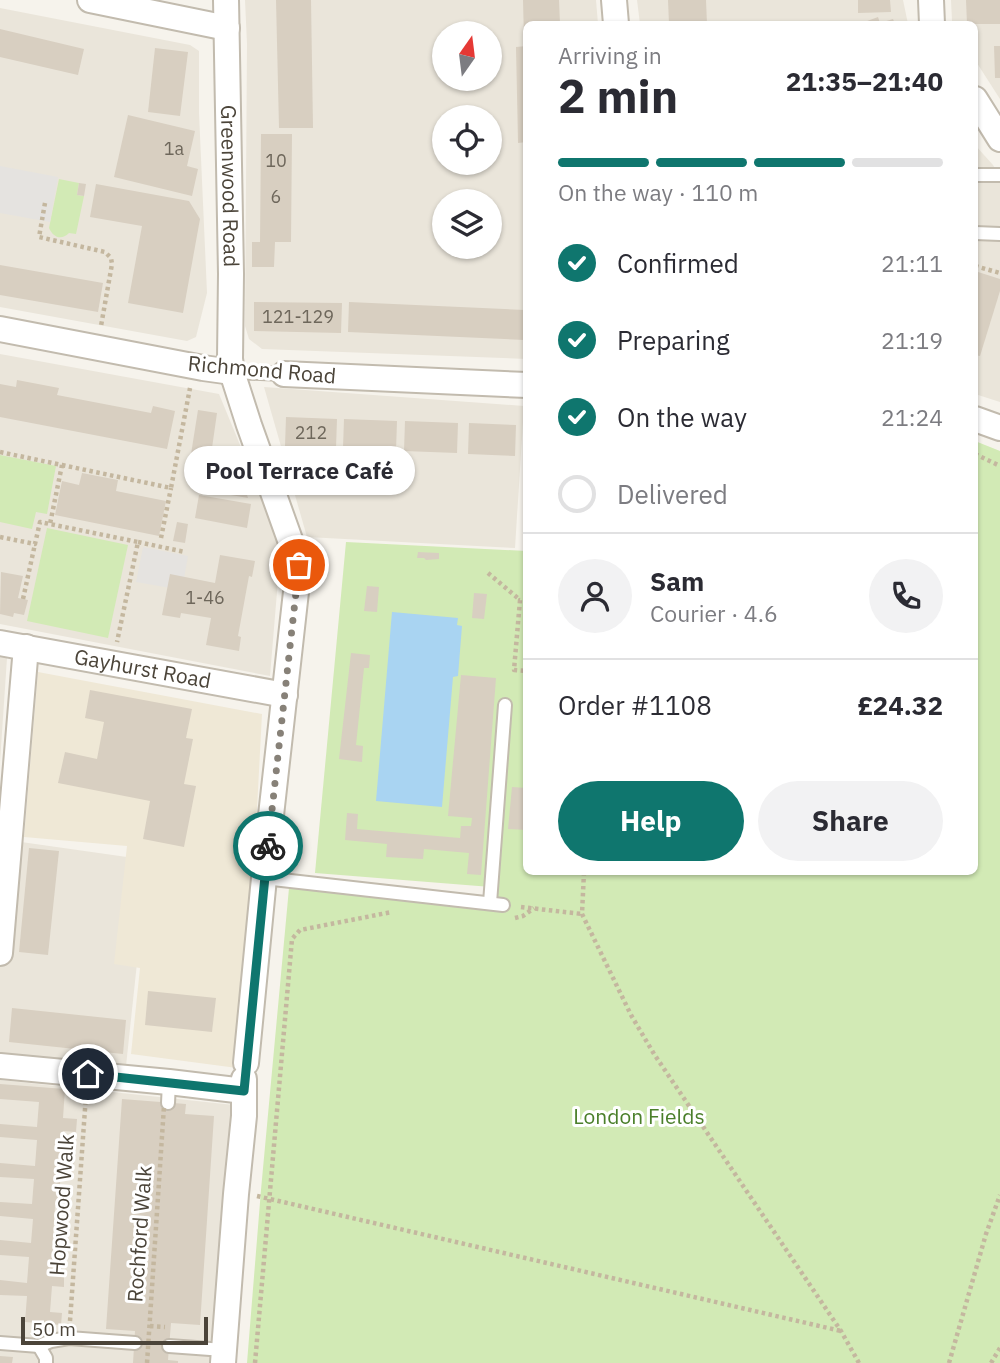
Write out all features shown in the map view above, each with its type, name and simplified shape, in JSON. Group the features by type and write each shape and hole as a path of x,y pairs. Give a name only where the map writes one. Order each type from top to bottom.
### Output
{"street":[{"path":"90,0 122,4 227,28"},
{"name":"Greenwood Road","path":"224,1356 245,1078 299,565 248,425 230,359 226,0"},
{"path":"614,0 616,21"},
{"path":"931,0 932,21"},
{"path":"978,104 1000,139"},
{"name":"Richmond Road","path":"0,329 232,372"},
{"name":"Richmond Road","path":"284,374 523,385"},
{"path":"978,420 1000,428"},
{"name":"Gayhurst Road","path":"0,643 285,695"},
{"path":"0,953 26,647"},
{"path":"0,1066 88,1074 167,1097 245,1078"}],"lane":[{"path":"978,175 1000,175"},
{"path":"978,233 1000,234"},
{"name":"Richmond Road","path":"232,372 284,374"},
{"path":"264,878 497,904 505,705"},
{"path":"0,1343 39,1346 69,1338 135,1343"},
{"path":"39,1346 46,1363"},
{"path":"170,1346 224,1356"}],"path":[{"path":"45,203 39,236 105,252 111,258 97,347"},
{"path":"978,267 1000,273"},
{"path":"161,538 191,382"},
{"path":"0,452 171,488"},
{"path":"978,455 1000,466"},
{"path":"50,524 62,465"},
{"path":"23,599 40,522 185,552"},
{"path":"0,537 35,544"},
{"path":"112,664 138,542"},
{"path":"488,573 523,600"},
{"path":"520,600 513,670 523,671"},
{"path":"584,875 582,914 631,1014 654,1054 842,1331 859,1363"},
{"path":"497,904 582,914"},
{"path":"511,919 523,916 534,908"},
{"path":"255,1363 292,939 300,930 398,911"},
{"name":"Hopwood Walk","path":"69,1338 88,1074"},
{"name":"Rochford Walk","path":"147,1363 167,1097"},
{"path":"236,1194 261,1196 842,1331"},
{"path":"949,1363 1000,1195"},
{"path":"150,1326 171,1328"},
{"path":"991,1363 1000,1348"}],"shaded area":[{"path":"245,0 596,0 598,21 523,21 523,359 262,349 249,339 245,326"},
{"path":"637,0 903,0 907,21 640,21"},
{"path":"951,0 1000,0 1000,99 978,65 978,21 952,21"},
{"path":"0,8 190,45 199,51 207,293 196,337 187,341 0,307"},
{"path":"978,148 1000,177 1000,402 978,395"},
{"path":"0,166 58,177 50,222 0,213"},
{"path":"0,354 219,394 281,544 270,676 0,624"},
{"path":"264,387 523,406 515,548 307,537"},
{"path":"143,547 188,556 182,590 136,582"},
{"path":"0,657 7,658 0,762"},
{"path":"38,672 262,714 255,847 237,1068 131,1054 140,968 114,964 127,846 24,837"},
{"path":"0,839 148,860 126,1066 0,1055"},
{"path":"0,1080 234,1105 214,1363 0,1363"}],"green space":[{"path":"59,179 79,183 77,195 84,196 76,234 69,233 60,237 55,236 49,228"},
{"name":"London Fields","path":"978,442 1000,451 1000,1363 247,1363 289,888 490,911 491,887 315,873 346,542 523,551 523,875 978,875"},
{"path":"0,455 56,466 47,514 36,512 32,529 0,522"},
{"path":"47,528 128,545 108,638 27,621"}],"water":[{"path":"392,612 458,618 457,625 462,626 458,676 453,677 442,807 376,801"}],"building":[{"path":"276,0 311,0 313,128 279,128"},
{"path":"523,0 559,0 560,21 524,21"},
{"path":"668,0 706,0 707,21 669,21"},
{"path":"858,0 890,0 891,12 858,13"},
{"path":"966,0 1000,0 1000,24 967,21"},
{"path":"0,29 84,49 78,75 0,57"},
{"path":"523,46 523,142 518,143 516,47"},
{"path":"994,46 1000,46 1000,78 995,78"},
{"path":"155,48 188,52 180,116 148,112"},
{"path":"128,115 195,131 187,166 198,169 192,196 114,177"},
{"path":"261,134 292,134 291,242 275,242 274,267 252,267 252,242 260,242"},
{"path":"79,183 86,184 84,196 77,195"},
{"path":"96,184 189,201 200,219 183,313 128,303 142,226 90,217"},
{"path":"0,265 103,283 98,312 0,295"},
{"path":"978,272 1000,279 1000,291 980,356"},
{"path":"254,302 342,303 341,333 254,331"},
{"path":"349,302 523,310 523,340 348,332"},
{"path":"17,380 59,388 57,395 151,413 153,406 175,411 167,449 0,417 0,384 16,387"},
{"path":"198,410 217,413 208,476 188,473"},
{"path":"286,417 337,419 336,448 285,446"},
{"path":"344,419 397,421 396,451 343,448"},
{"path":"405,421 458,423 457,453 404,451"},
{"path":"469,423 516,425 515,456 468,454"},
{"path":"220,451 234,454 248,498 214,492"},
{"path":"82,473 118,480 116,491 166,501 159,536 55,515 62,481 79,485"},
{"path":"199,495 251,504 247,528 195,518"},
{"path":"177,522 188,524 185,543 173,541"},
{"path":"418,552 439,553 439,559 417,558"},
{"path":"220,555 255,561 252,577 249,576 238,636 241,637 239,651 206,645 211,618 181,613 180,618 162,615 170,574 215,583"},
{"path":"1,572 23,576 18,598 28,600 24,615 14,613 13,617 0,614"},
{"path":"367,586 379,587 377,612 364,611"},
{"path":"474,593 487,594 484,619 472,618"},
{"path":"351,653 370,655 369,668 364,668 356,745 363,746 362,762 339,759"},
{"path":"461,675 496,678 481,875 467,874 469,853 424,849 423,859 386,857 387,844 345,840 347,813 358,814 357,829 460,838 461,826 471,826 472,818 448,816"},
{"path":"90,690 192,709 186,738 193,739 184,784 196,786 184,847 143,839 150,801 58,783 65,752 97,759 104,722 85,718"},
{"path":"512,787 523,788 523,830 508,829"},
{"path":"29,848 59,851 48,955 19,952"},
{"path":"148,991 216,998 212,1032 145,1025"},
{"path":"12,1008 126,1020 123,1054 9,1042"},
{"path":"0,1084 65,1089 63,1118 77,1119 76,1132 63,1131 61,1156 75,1157 73,1172 61,1171 59,1197 69,1198 69,1207 55,1206 53,1237 67,1238 67,1246 54,1245 52,1273 64,1274 64,1287 52,1286 50,1312 62,1313 61,1325 25,1322 27,1296 0,1295 0,1280 27,1283 29,1257 0,1255 0,1240 31,1243 33,1219 0,1216 0,1202 32,1204 34,1179 0,1177 0,1163 35,1166 37,1140 0,1137 0,1124 37,1127 39,1102 0,1099"},
{"path":"122,1099 186,1104 185,1114 214,1116 200,1325 171,1323 168,1360 178,1363 133,1363 135,1331 106,1329"},
{"path":"0,1356 13,1357 12,1363 0,1363"}],"way so far":[{"path":"268,846 299,565"}],"place":[{"name":"Pool Terrace Café","path":"299,565"}],"route":[{"path":"88,1074 244,1091 268,846"}]}
